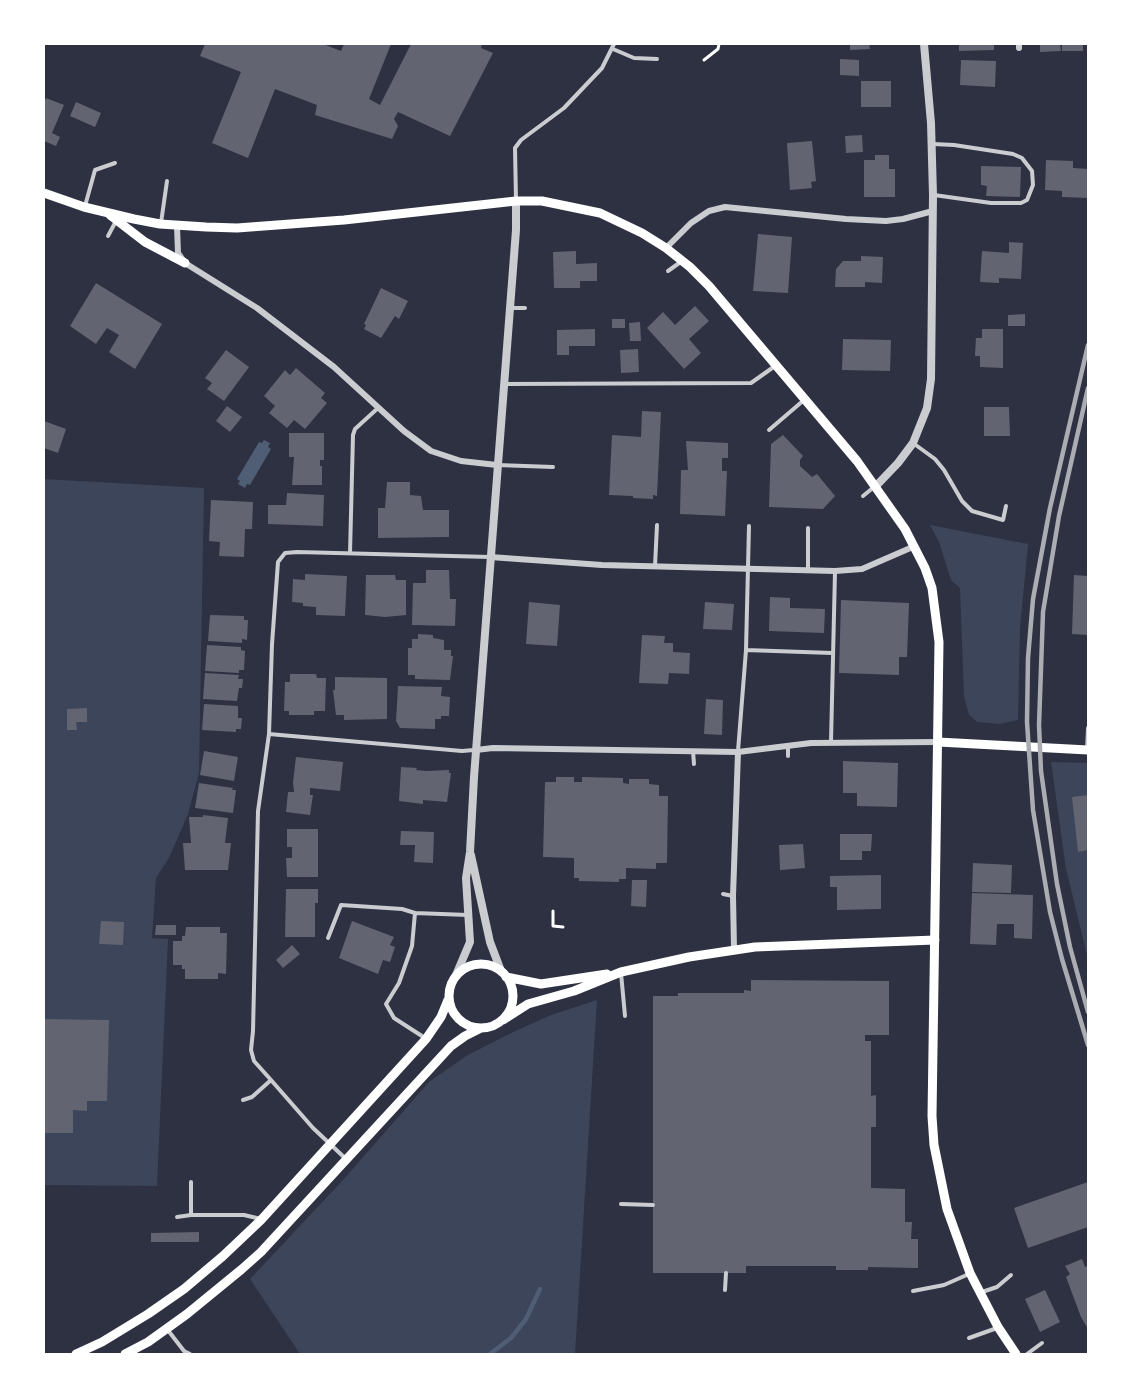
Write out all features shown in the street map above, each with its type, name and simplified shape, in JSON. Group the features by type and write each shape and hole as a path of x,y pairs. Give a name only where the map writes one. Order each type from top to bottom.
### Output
{"main road":[{"path":"44,193 112,217 177,226 237,228 344,220 516,201 542,201 600,213 627,224 666,248 709,286 876,486 906,529 932,588 939,642 932,1116 934,1145 947,1209 970,1273 998,1327 1016,1354"},
{"path":"112,217 145,242 185,263"},
{"path":"938,742 1088,750"},
{"path":"75,1354 102,1342 184,1289 224,1256 261,1220 426,1039 441,1017 448,1000 451,982 464,969 483,964 504,974 541,984 621,972 734,949 815,943 935,940"},
{"path":"448,1000 456,1017 472,1027 489,1027 528,1004 574,991 621,972"},
{"path":"503,1020 512,1003 513,994 504,974"},
{"path":"125,1354 167,1328 215,1293 242,1269 451,1046 481,1028"}],"street":[{"path":"876,486 913,443 927,408 931,379 932,144 924,44"},
{"path":"456,975 470,942 466,878 470,852 490,557 516,230 516,201"},
{"path":"666,248 691,223 709,212 724,207 846,219 886,220 903,219 933,211"},
{"path":"177,226 178,252 185,263 256,308 334,367 404,431 431,451 461,461 497,465"},
{"path":"490,557 602,565 835,571 862,569 915,546"},
{"path":"476,750 494,748 738,752 831,742 938,742"},
{"path":"734,949 733,896 738,752"},
{"path":"470,852 486,927 504,974"}],"lane":[{"path":"516,201 515,148 521,140 564,108 602,68 614,44"},
{"path":"613,49 634,58 657,59"},
{"path":"932,144 1014,154 1028,164 1032,171 1033,185 1027,200 1021,204 991,203 933,195"},
{"path":"84,207 95,170 115,164"},
{"path":"160,224 167,181"},
{"path":"108,236 112,217"},
{"path":"668,271 682,261"},
{"path":"510,308 525,308"},
{"path":"503,384 751,383 775,366"},
{"path":"769,430 804,400"},
{"path":"350,553 353,435 355,429 378,408"},
{"path":"913,443 935,459 962,501 972,511 1003,520 1006,506"},
{"path":"497,465 553,467"},
{"path":"863,496 876,486"},
{"path":"655,566 657,525"},
{"path":"738,752 746,650 749,526"},
{"path":"808,528 808,571"},
{"path":"347,1159 254,1061 251,1050 258,811 269,734 278,562 285,554 297,552 490,557"},
{"path":"831,742 835,571"},
{"path":"746,650 832,652"},
{"path":"1088,728 1088,750"},
{"path":"269,734 462,751 476,750"},
{"path":"788,745 788,756"},
{"path":"693,751 694,764"},
{"path":"723,894 733,896"},
{"path":"328,938 341,905 402,909 415,913 469,915"},
{"path":"415,913 412,946 399,982 386,1004 394,1018 426,1039"},
{"path":"621,972 625,1016"},
{"path":"243,1100 252,1097 271,1080"},
{"path":"191,1182 191,1215"},
{"path":"621,1204 653,1204"},
{"path":"177,1217 244,1215 261,1220"},
{"path":"725,1290 726,1273"},
{"path":"913,1291 944,1285 970,1273"},
{"path":"979,1293 997,1287 1011,1275"},
{"path":"969,1338 998,1327"},
{"path":"167,1328 184,1351 190,1354"},
{"path":"1028,1354 1042,1343"}],"path":[{"path":"704,60 718,49 718,44"},
{"path":"553,911 553,926 563,927"}],"shaded area":[{"path":"264,440 270,443 268,447 271,449 250,485 247,484 245,488 238,484 240,481 237,479 259,442 262,443"},
{"path":"44,479 204,488 199,773 188,814 169,858 156,878 152,938 168,939 157,1186 44,1185"},
{"path":"930,525 1028,544 1020,628 1018,720 1000,724 977,722 969,715 964,697 960,588 951,580 939,542"},
{"path":"1051,762 1088,763 1088,959 1066,869"},
{"path":"597,1000 575,1354 300,1354 250,1279 342,1181 429,1082 466,1056 509,1034 551,1015"}],"building":[{"path":"205,44 323,44 341,51 344,44 391,44 369,99 380,105 411,44 482,44 481,48 493,53 450,136 398,112 394,119 398,126 392,139 315,115 317,105 275,89 248,158 212,143 241,72 200,56"},
{"path":"850,44 869,44 870,49 850,50"},
{"path":"959,44 994,44 994,50 959,51"},
{"path":"1040,44 1060,44 1061,51 1040,52"},
{"path":"1062,44 1083,44 1083,51 1062,51"},
{"path":"840,59 859,60 859,76 840,75"},
{"path":"961,60 996,61 995,87 960,85"},
{"path":"861,81 891,81 891,107 861,107"},
{"path":"46,98 64,105 52,133 60,137 56,146 44,141"},
{"path":"76,102 101,113 95,127 70,116"},
{"path":"862,135 863,152 846,153 845,136"},
{"path":"812,141 816,181 811,182 812,188 790,190 787,143"},
{"path":"875,155 889,155 889,169 895,169 895,197 864,197 864,160 875,160"},
{"path":"1046,160 1073,161 1073,168 1088,169 1088,198 1062,197 1062,191 1045,190"},
{"path":"981,166 1021,167 1020,197 986,196 987,186 981,185"},
{"path":"758,234 792,237 788,293 753,291"},
{"path":"1009,242 1023,243 1021,279 999,278 999,283 980,282 982,251 1009,253"},
{"path":"576,251 576,264 597,263 597,281 580,281 580,288 554,288 553,252"},
{"path":"861,256 883,257 882,283 865,282 865,287 835,287 836,269 843,261 861,261"},
{"path":"96,283 162,324 135,369 109,352 119,335 107,328 96,344 70,326"},
{"path":"381,288 408,301 399,319 395,316 381,338 364,329 366,325 364,324"},
{"path":"695,306 709,321 689,339 701,353 684,369 647,328 663,312 675,325"},
{"path":"1025,314 1025,326 1008,326 1008,315"},
{"path":"612,319 625,319 625,328 612,328"},
{"path":"640,322 641,341 630,341 629,323"},
{"path":"595,329 595,346 569,346 569,355 557,355 557,330"},
{"path":"982,329 1003,329 1003,368 980,367 980,356 975,356 976,338 982,338"},
{"path":"843,339 891,340 890,371 842,370"},
{"path":"638,349 639,372 621,373 620,350"},
{"path":"226,350 249,367 224,401 207,389 212,383 205,378"},
{"path":"296,368 325,393 321,398 327,403 305,429 294,420 287,428 269,413 275,406 264,396 285,370 290,375"},
{"path":"227,406 242,417 230,432 216,421"},
{"path":"984,407 1009,407 1010,436 984,436"},
{"path":"642,411 661,412 657,496 653,495 653,499 609,495 612,435 641,437"},
{"path":"44,421 66,429 58,453 44,448"},
{"path":"289,433 324,433 324,460 320,460 322,485 292,485 294,457 289,457"},
{"path":"783,435 803,456 800,466 812,477 817,474 835,496 823,509 769,507 771,444"},
{"path":"686,441 728,443 728,458 722,458 722,471 727,471 725,516 680,514 681,470 688,470"},
{"path":"387,482 410,482 410,495 421,496 423,510 449,510 449,537 378,538 378,508 385,508"},
{"path":"287,493 324,495 323,526 268,524 268,505 286,505"},
{"path":"211,500 253,502 252,529 245,529 244,557 219,556 220,542 209,541"},
{"path":"426,570 449,570 450,599 456,599 455,626 412,625 413,583 426,583"},
{"path":"305,574 347,576 345,616 316,615 316,607 292,602 293,579 305,580"},
{"path":"366,575 395,575 396,580 406,580 406,615 385,617 365,615"},
{"path":"1074,575 1088,576 1088,635 1072,634"},
{"path":"770,597 790,598 790,608 825,609 824,633 769,631"},
{"path":"841,600 909,603 907,657 899,657 899,675 839,673"},
{"path":"529,602 560,605 557,646 526,644"},
{"path":"705,602 734,604 732,630 703,629"},
{"path":"210,615 244,616 244,620 248,620 247,640 242,639 242,643 208,641"},
{"path":"418,634 433,635 433,638 444,640 444,650 451,650 451,656 453,656 450,680 415,679 415,675 408,675 408,648 412,648 412,639 418,639"},
{"path":"642,635 665,636 664,643 673,643 673,652 690,653 689,674 669,673 668,684 639,683"},
{"path":"207,645 241,647 241,650 245,651 244,670 239,670 239,673 205,671"},
{"path":"205,673 239,675 238,679 243,679 237,701 203,699"},
{"path":"290,674 316,674 317,678 326,678 325,711 314,711 314,715 289,715 289,711 284,711 285,682 290,682"},
{"path":"335,677 387,678 387,719 344,720 344,715 336,715 333,690 335,690"},
{"path":"398,686 442,687 441,696 450,697 449,716 435,719 435,729 400,728 396,721"},
{"path":"706,699 723,700 722,735 704,734"},
{"path":"204,704 238,706 238,718 242,718 241,729 236,729 236,732 202,730"},
{"path":"87,708 87,722 76,722 77,730 67,730 67,709"},
{"path":"204,751 238,757 234,781 200,775"},
{"path":"296,757 343,762 340,791 310,788 310,795 313,795 310,815 286,812 288,792 294,792"},
{"path":"843,761 898,763 897,807 857,806 857,793 843,793"},
{"path":"401,767 426,771 449,770 451,773 447,802 423,800 423,804 399,801"},
{"path":"556,777 574,777 574,782 582,782 582,777 623,778 623,783 629,784 629,779 649,779 649,784 659,785 659,796 668,796 667,863 656,863 656,869 626,868 626,879 619,879 619,882 579,881 579,878 574,878 574,858 543,857 545,782 556,782"},
{"path":"199,783 236,790 233,813 195,808"},
{"path":"1088,795 1088,850 1078,852 1072,797"},
{"path":"203,815 228,818 225,843 231,843 228,870 185,870 183,843 191,843 189,817 203,817"},
{"path":"287,829 318,829 318,877 287,877 286,858 292,858 292,847 287,847"},
{"path":"401,831 434,832 433,863 414,862 415,845 400,845"},
{"path":"840,834 872,834 871,851 862,851 862,860 840,860"},
{"path":"803,844 805,868 780,870 779,845"},
{"path":"973,863 1012,865 1011,893 972,892"},
{"path":"881,875 881,909 837,910 837,887 830,887 830,876"},
{"path":"632,880 647,880 646,907 631,906"},
{"path":"286,889 318,889 318,903 315,903 315,937 285,937"},
{"path":"972,893 1033,895 1032,939 1014,938 1014,924 997,924 996,945 970,944"},
{"path":"101,921 124,922 123,945 99,944"},
{"path":"352,921 394,937 390,945 395,947 390,962 383,960 378,974 339,958"},
{"path":"156,925 176,925 176,935 155,935"},
{"path":"186,927 220,927 220,933 227,933 226,974 218,973 218,979 185,979 185,969 182,969 182,965 173,965 173,941 182,941"},
{"path":"292,945 300,954 283,968 276,960"},
{"path":"751,980 889,981 889,1035 865,1035 865,1041 871,1041 871,1096 876,1095 876,1127 871,1127 871,1188 905,1189 905,1222 912,1222 911,1239 918,1239 918,1268 868,1267 868,1270 836,1270 836,1266 746,1266 746,1273 653,1273 653,996 678,996 678,993 744,993 744,990 751,991"},
{"path":"44,1019 109,1020 107,1101 87,1101 87,1111 73,1110 73,1133 44,1133"},
{"path":"1088,1182 1088,1227 1028,1248 1014,1208"},
{"path":"199,1232 199,1242 151,1242 151,1233"},
{"path":"1082,1259 1085,1267 1088,1266 1088,1329 1066,1277 1070,1274 1065,1266"},
{"path":"1045,1290 1060,1322 1040,1332 1025,1299"}],"waterway":[{"path":"490,1354 511,1338 526,1319 540,1289"}],"railway":[{"path":"1088,345 1050,508 1033,599 1028,658 1027,722 1033,810 1050,912 1088,1045"},
{"path":"1088,388 1059,516 1043,612 1039,725 1041,771 1057,884 1070,947 1088,1012"}]}
